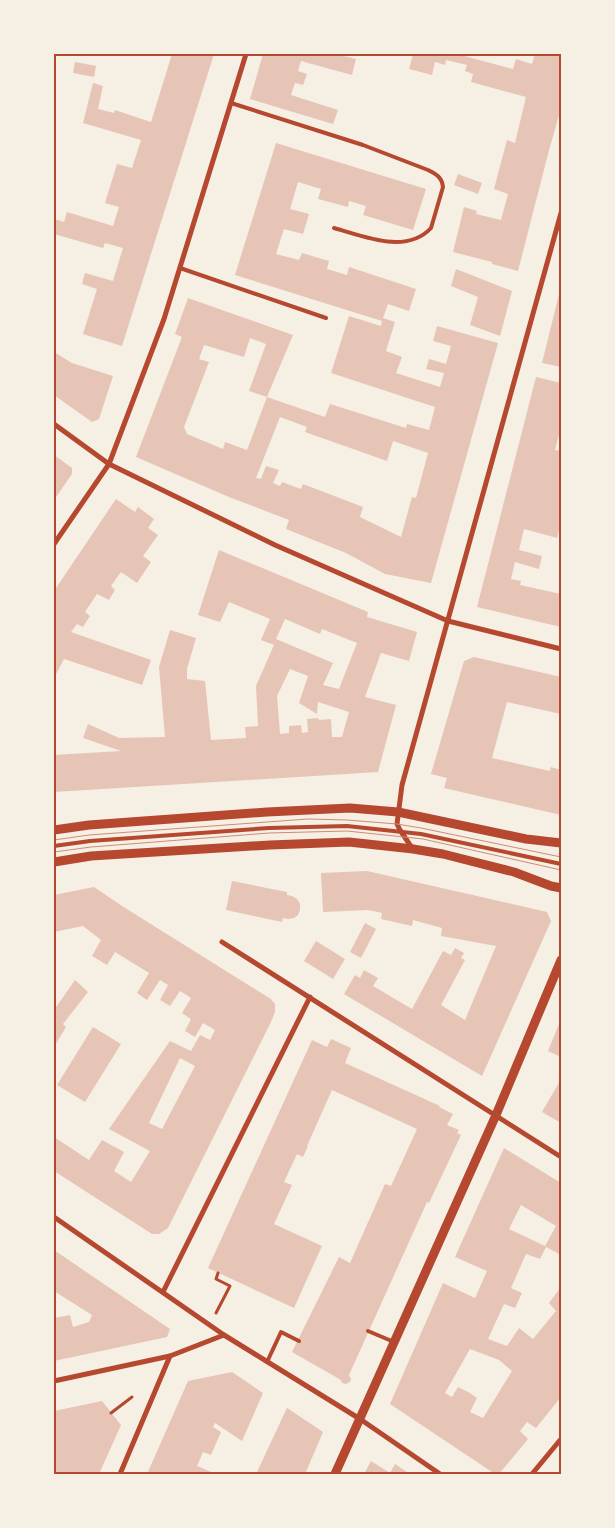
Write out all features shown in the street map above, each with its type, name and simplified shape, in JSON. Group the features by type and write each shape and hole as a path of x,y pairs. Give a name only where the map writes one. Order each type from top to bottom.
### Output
{"street":[{"path":"54,544 109,464 164,319 246,54"},
{"path":"413,849 397,824 402,785 561,213"},
{"path":"54,424 109,464 275,545 448,621 561,649"},
{"path":"54,830 88,825 350,808 398,812 526,839 561,843"},
{"path":"54,862 91,856 349,842 413,849 498,867 561,888"},
{"path":"222,942 561,1157"},
{"path":"336,1474 496,1115 561,960"},
{"path":"162,1292 310,997"},
{"path":"54,1217 224,1335 360,1419 440,1474"},
{"path":"54,1381 170,1356 224,1335"},
{"path":"120,1474 170,1356"},
{"path":"532,1474 561,1440"}],"lane":[{"path":"231,102 364,145 428,170 438,175 442,181 443,187 431,228 419,237 403,241 380,241 334,228"},
{"path":"180,268 326,318"},
{"path":"54,846 90,841 269,828 347,826 400,830 561,864"},
{"path":"368,1331 395,1343"},
{"path":"267,1362 281,1332 299,1341"}],"path":[{"path":"216,1313 230,1286 216,1279 218,1273"},
{"path":"111,1413 132,1397"}],"building":[{"path":"172,54 214,54 122,346 83,334 97,289 82,284 85,273 113,281 123,248 105,243 103,248 54,234 54,219 64,222 67,212 113,226 119,207 105,203 117,164 132,168 141,140 83,123 93,83 103,86 98,109 114,113 115,110 151,122"},
{"path":"263,54 335,54 356,59 352,75 301,61 298,71 307,74 303,85 295,83 291,95 338,110 333,124 250,99"},
{"path":"413,54 457,54 513,69 516,59 532,64 535,54 561,54 561,108 518,271 453,252 464,207 477,211 476,214 501,220 508,194 494,189 507,140 515,143 526,97 471,82 473,74 465,71 467,65 446,60 445,65 435,62 432,75 409,69"},
{"path":"75,62 96,66 94,77 73,73"},
{"path":"276,143 426,189 413,230 363,215 366,206 349,201 348,207 318,199 321,189 298,182 290,209 309,214 303,234 284,229 276,254 299,260 302,253 329,261 327,269 347,275 349,267 416,289 409,311 388,304 383,318 395,322 386,351 402,357 396,373 440,387 444,373 426,369 429,359 446,364 451,346 433,341 437,326 498,343 431,583 385,574 346,553 286,529 289,520 229,497 136,457 182,337 175,334 188,298 293,335 267,397 325,417 330,404 406,428 407,424 429,430 435,407 331,373 349,316 381,326 382,321 235,275","holes":["250,338 266,344 249,391 267,397 247,450 225,442 223,449 187,434 184,427 209,362 199,359 204,345 244,357","280,417 307,427 305,432 387,461 393,441 428,453 416,498 412,497 401,537 360,517 363,507 303,484 301,489 282,482 280,486 273,483 279,470 266,466 261,479 256,478"]},
{"path":"458,174 482,183 478,194 454,185"},
{"path":"456,269 512,291 500,336 470,325 478,297 451,286"},
{"path":"561,286 561,367 542,363"},
{"path":"54,352 72,363 113,376 99,419 92,422 54,395"},
{"path":"536,377 561,383 561,427 555,450 561,451 561,506 559,517 561,517 561,522 557,538 524,529 519,550 542,556 539,569 515,562 511,579 521,581 520,585 561,594 561,627 477,607"},
{"path":"54,455 72,468 72,474 54,500"},
{"path":"116,499 135,512 138,507 154,519 148,528 158,535 143,556 151,562 137,583 121,572 111,586 115,590 109,600 97,594 85,612 90,616 83,627 77,624 71,632 151,660 142,685 64,659 54,678 54,591"},
{"path":"219,550 368,612 367,617 417,632 409,661 381,653 365,697 396,705 378,772 54,792 54,755 121,751 83,738 88,724 119,738 165,737 159,667 170,630 196,638 187,669 187,679 205,681 211,740 246,738 245,727 258,726 256,686 274,645 261,640 270,619 229,602 220,622 198,615","holes":["285,619 320,634 322,629 357,643 339,689 323,685 333,663 276,639","290,669 308,676 299,703 317,714 318,702 349,712 342,737 332,737 331,719 319,720 318,718 307,719 308,732 302,733 301,725 289,726 289,733 280,734 277,696"]},
{"path":"474,657 561,677 561,714 507,702 492,758 550,771 551,767 561,770 561,815 444,788 447,778 431,774 464,661"},
{"path":"367,871 547,912 551,921 482,1076 344,994 355,975 360,978 364,970 378,978 373,986 412,1009 443,951 451,955 455,948 464,953 461,958 465,960 441,1005 465,1020 496,946 441,936 442,928 413,920 412,926 381,919 382,913 368,910 323,912 321,873"},
{"path":"232,881 287,892 287,895 297,899 300,904 298,915 294,918 283,918 282,922 226,910"},
{"path":"94,887 271,999 275,1004 275,1012 271,1022 168,1228 159,1234 152,1234 54,1171 54,1137 89,1160 102,1140 124,1152 114,1171 131,1182 150,1151 109,1129 170,1041 191,1051 200,1035 210,1040 215,1030 203,1023 195,1037 185,1031 191,1019 182,1013 191,998 180,991 170,1006 160,1000 168,985 160,980 147,1000 137,993 149,973 115,952 107,965 92,956 101,940 83,926 54,932 54,895","holes":["180,1058 195,1066 162,1129 149,1123"]},
{"path":"365,923 376,929 361,958 350,952"},
{"path":"316,941 345,959 333,979 304,961"},
{"path":"75,980 88,992 63,1024 66,1027 54,1047 54,1010"},
{"path":"561,1019 561,1057 548,1051"},
{"path":"93,1027 121,1044 85,1102 57,1085"},
{"path":"331,1039 351,1048 345,1063 440,1106 453,1114 447,1125 459,1130 457,1133 461,1135 429,1203 427,1202 349,1375 350,1382 346,1384 292,1352 339,1257 350,1263 385,1184 391,1186 417,1129 332,1090 303,1157 297,1154 284,1182 292,1185 274,1224 322,1246 294,1308 208,1268 312,1040 327,1047"},
{"path":"561,1079 561,1123 542,1112"},
{"path":"504,1148 561,1183 561,1255 546,1247 540,1259 526,1254 511,1288 522,1293 515,1308 504,1304 488,1339 507,1346 519,1328 533,1339 556,1311 549,1303 561,1287 561,1397 536,1428 527,1422 520,1431 528,1439 499,1474 495,1474 390,1404 443,1283 475,1298 487,1271 455,1257","holes":["521,1205 556,1226 545,1246 509,1229","470,1349 499,1360 512,1371 483,1418 470,1412 477,1398 470,1393 458,1387 452,1397 445,1393"]},
{"path":"54,1250 170,1329 167,1337 54,1361 54,1318 70,1315 73,1327 89,1322 92,1315 54,1291"},
{"path":"232,1372 263,1393 242,1441 215,1423 213,1427 221,1432 211,1455 203,1452 197,1466 216,1474 147,1474 188,1381"},
{"path":"102,1401 121,1425 99,1474 54,1474 54,1411"},
{"path":"287,1408 323,1432 305,1474 256,1474"},
{"path":"371,1461 390,1473 395,1464 410,1474 364,1474"}],"tram line":[{"path":"54,840 89,835 308,819 347,820 421,828 561,857"},
{"path":"54,852 91,847 269,833 347,831 423,839 561,870"}]}
